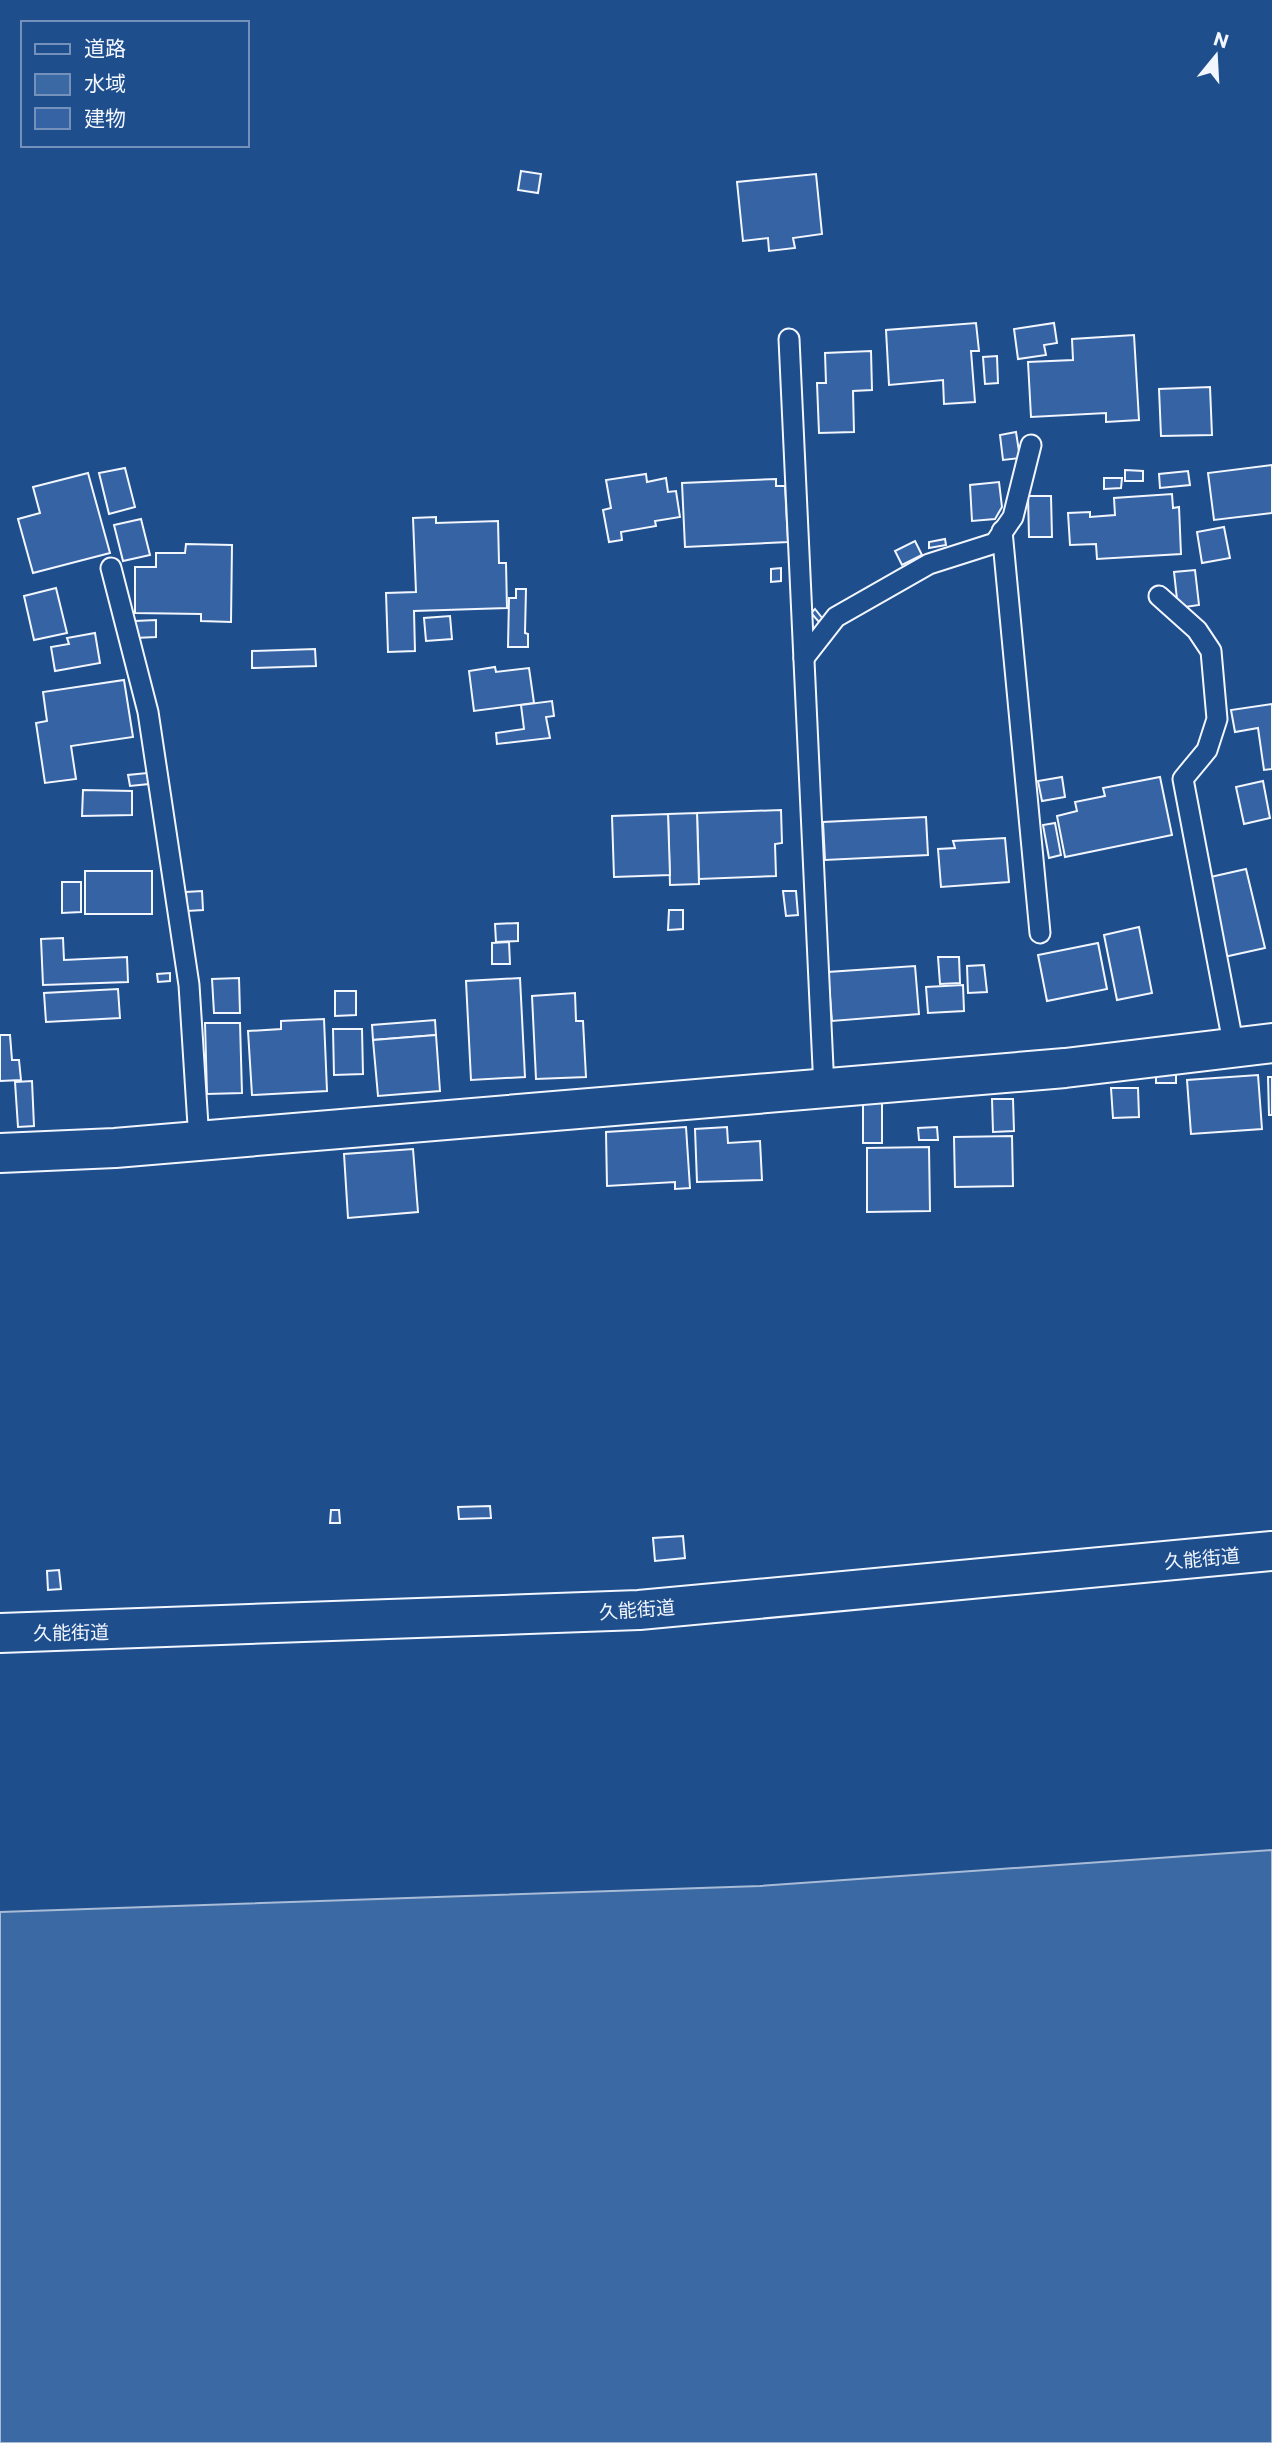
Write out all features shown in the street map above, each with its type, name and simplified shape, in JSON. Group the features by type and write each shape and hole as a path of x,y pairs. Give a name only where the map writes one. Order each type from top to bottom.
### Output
{"main road":[{"path":"0,1153 199,1141 1065,1068 1272,1043"},
{"name":"久能街道","path":"0,1633 639,1610 1272,1551"}],"lane":[{"path":"789,339 824,1088"},
{"path":"804,658 836,617 929,564 995,543 1013,517 1031,444"},
{"path":"1002,531 1040,933"},
{"path":"111,568 148,712 189,985 199,1141"},
{"path":"1159,596 1197,630 1211,651 1217,719 1207,750 1183,779 1234,1048"}],"water":[{"path":"1272,1850 1272,2443 0,2443 0,1912 760,1886"}],"building":[{"path":"521,171 541,174 538,193 518,190"},
{"path":"816,174 822,234 793,238 795,248 769,251 768,238 743,241 737,182"},
{"path":"976,323 979,351 971,351 975,402 944,404 943,380 889,385 886,330"},
{"path":"1054,323 1057,343 1044,345 1046,355 1018,359 1014,329"},
{"path":"1134,335 1139,420 1106,422 1106,413 1031,417 1028,362 1073,360 1072,339"},
{"path":"871,351 872,390 853,391 854,432 819,433 817,383 826,383 825,353"},
{"path":"997,356 998,383 985,384 983,357"},
{"path":"1210,387 1212,435 1161,436 1159,389"},
{"path":"1016,432 1020,458 1003,460 1000,435"},
{"path":"1272,465 1272,513 1214,520 1208,473"},
{"path":"125,468 135,507 109,514 99,473"},
{"path":"1125,470 1143,471 1143,481 1125,481"},
{"path":"1188,471 1190,485 1160,488 1159,474"},
{"path":"88,473 110,553 33,573 18,519 40,513 33,487"},
{"path":"646,474 647,482 666,478 668,492 676,491 680,517 655,521 656,526 621,532 622,540 609,542 603,510 611,508 606,480"},
{"path":"1104,478 1122,478 1121,488 1104,489"},
{"path":"776,479 776,486 785,486 788,542 685,547 682,483"},
{"path":"999,482 1002,507 995,519 972,521 970,485"},
{"path":"1172,494 1173,508 1179,507 1181,554 1097,559 1096,544 1070,545 1068,513 1090,512 1090,517 1115,515 1114,498"},
{"path":"1028,496 1051,496 1052,537 1029,537"},
{"path":"436,517 436,523 498,521 499,563 506,563 507,608 414,611 415,651 388,652 386,593 416,592 413,518"},
{"path":"141,519 150,555 123,561 114,525"},
{"path":"1224,527 1230,558 1202,563 1197,532"},
{"path":"945,539 946,545 929,548 929,542"},
{"path":"915,541 922,555 902,565 895,551"},
{"path":"186,544 232,545 231,622 201,621 201,614 135,613 135,567 156,567 156,553 185,553"},
{"path":"781,568 781,581 771,582 771,569"},
{"path":"1195,570 1199,605 1178,608 1174,572"},
{"path":"56,588 67,633 34,640 24,596"},
{"path":"516,589 526,589 525,633 528,634 528,647 508,647 509,598 516,598"},
{"path":"815,609 823,619 819,622 811,613"},
{"path":"450,616 452,639 426,641 424,618"},
{"path":"156,620 156,637 135,638 135,621"},
{"path":"95,633 100,663 55,671 51,647 69,644 67,638"},
{"path":"315,649 316,666 252,668 252,651"},
{"path":"495,667 496,672 529,668 534,703 474,711 469,671"},
{"path":"124,680 133,737 71,746 76,779 45,783 36,723 47,721 43,692"},
{"path":"552,701 554,716 546,717 550,738 497,744 496,733 524,729 521,705"},
{"path":"1272,704 1272,769 1264,770 1258,728 1235,732 1231,710"},
{"path":"147,773 149,784 130,786 128,775"},
{"path":"1062,777 1065,797 1042,801 1038,781"},
{"path":"1160,777 1172,835 1065,857 1057,816 1077,811 1075,802 1105,796 1103,788"},
{"path":"1263,781 1270,818 1244,824 1236,787"},
{"path":"83,790 132,791 132,815 82,816"},
{"path":"781,810 782,843 775,844 776,876 699,879 697,813"},
{"path":"697,813 699,884 670,885 668,814"},
{"path":"668,814 670,875 614,877 612,816"},
{"path":"926,817 928,855 825,860 823,822"},
{"path":"1055,823 1061,855 1049,858 1043,825"},
{"path":"1005,838 1009,882 941,887 938,849 955,848 953,841"},
{"path":"1246,869 1265,948 1224,957 1206,878"},
{"path":"85,871 152,871 152,914 85,914"},
{"path":"62,882 81,882 81,912 62,913"},
{"path":"202,891 203,910 187,911 186,892"},
{"path":"783,891 796,891 798,915 786,916"},
{"path":"669,910 683,910 683,929 668,930"},
{"path":"518,923 518,941 496,942 495,924"},
{"path":"1139,927 1152,993 1117,1000 1104,935"},
{"path":"63,938 64,960 127,957 128,982 43,985 41,939"},
{"path":"509,942 510,964 492,964 492,943"},
{"path":"1098,943 1107,989 1047,1001 1038,955"},
{"path":"938,957 959,957 960,983 940,984"},
{"path":"984,965 987,992 968,993 967,966"},
{"path":"915,966 919,1014 832,1021 828,972"},
{"path":"170,973 170,981 158,982 157,974"},
{"path":"239,978 240,1013 214,1013 212,979"},
{"path":"520,978 525,1077 471,1080 466,981"},
{"path":"963,985 964,1011 928,1013 926,987"},
{"path":"118,989 120,1018 46,1022 44,993"},
{"path":"335,991 356,991 356,1015 335,1016"},
{"path":"575,993 576,1021 583,1021 586,1077 536,1079 532,996"},
{"path":"324,1019 327,1091 252,1095 248,1031 281,1029 281,1021"},
{"path":"435,1020 436,1035 373,1040 372,1025"},
{"path":"205,1023 240,1023 242,1093 207,1094"},
{"path":"333,1029 362,1029 363,1074 334,1075"},
{"path":"0,1035 10,1035 12,1060 19,1060 21,1080 0,1081"},
{"path":"436,1035 440,1091 378,1096 373,1040"},
{"path":"1156,1072 1176,1072 1176,1083 1156,1083"},
{"path":"1258,1075 1262,1129 1191,1134 1187,1080"},
{"path":"1268,1077 1272,1077 1272,1115 1269,1115"},
{"path":"32,1081 34,1126 18,1127 15,1082"},
{"path":"1111,1088 1138,1088 1139,1117 1113,1118"},
{"path":"992,1099 1013,1099 1014,1131 993,1132"},
{"path":"863,1102 882,1102 882,1143 863,1143"},
{"path":"686,1127 690,1188 675,1189 675,1182 607,1186 606,1132"},
{"path":"727,1127 728,1143 760,1141 762,1180 697,1182 695,1129"},
{"path":"937,1127 938,1140 919,1140 918,1128"},
{"path":"1012,1136 1013,1186 955,1187 954,1137"},
{"path":"929,1147 930,1211 867,1212 867,1148"},
{"path":"413,1149 418,1212 348,1218 344,1154"},
{"path":"490,1506 491,1518 459,1519 458,1507"},
{"path":"331,1510 339,1510 340,1523 330,1523"},
{"path":"683,1536 685,1558 655,1561 653,1538"},
{"path":"59,1570 61,1589 48,1590 47,1571"}]}
